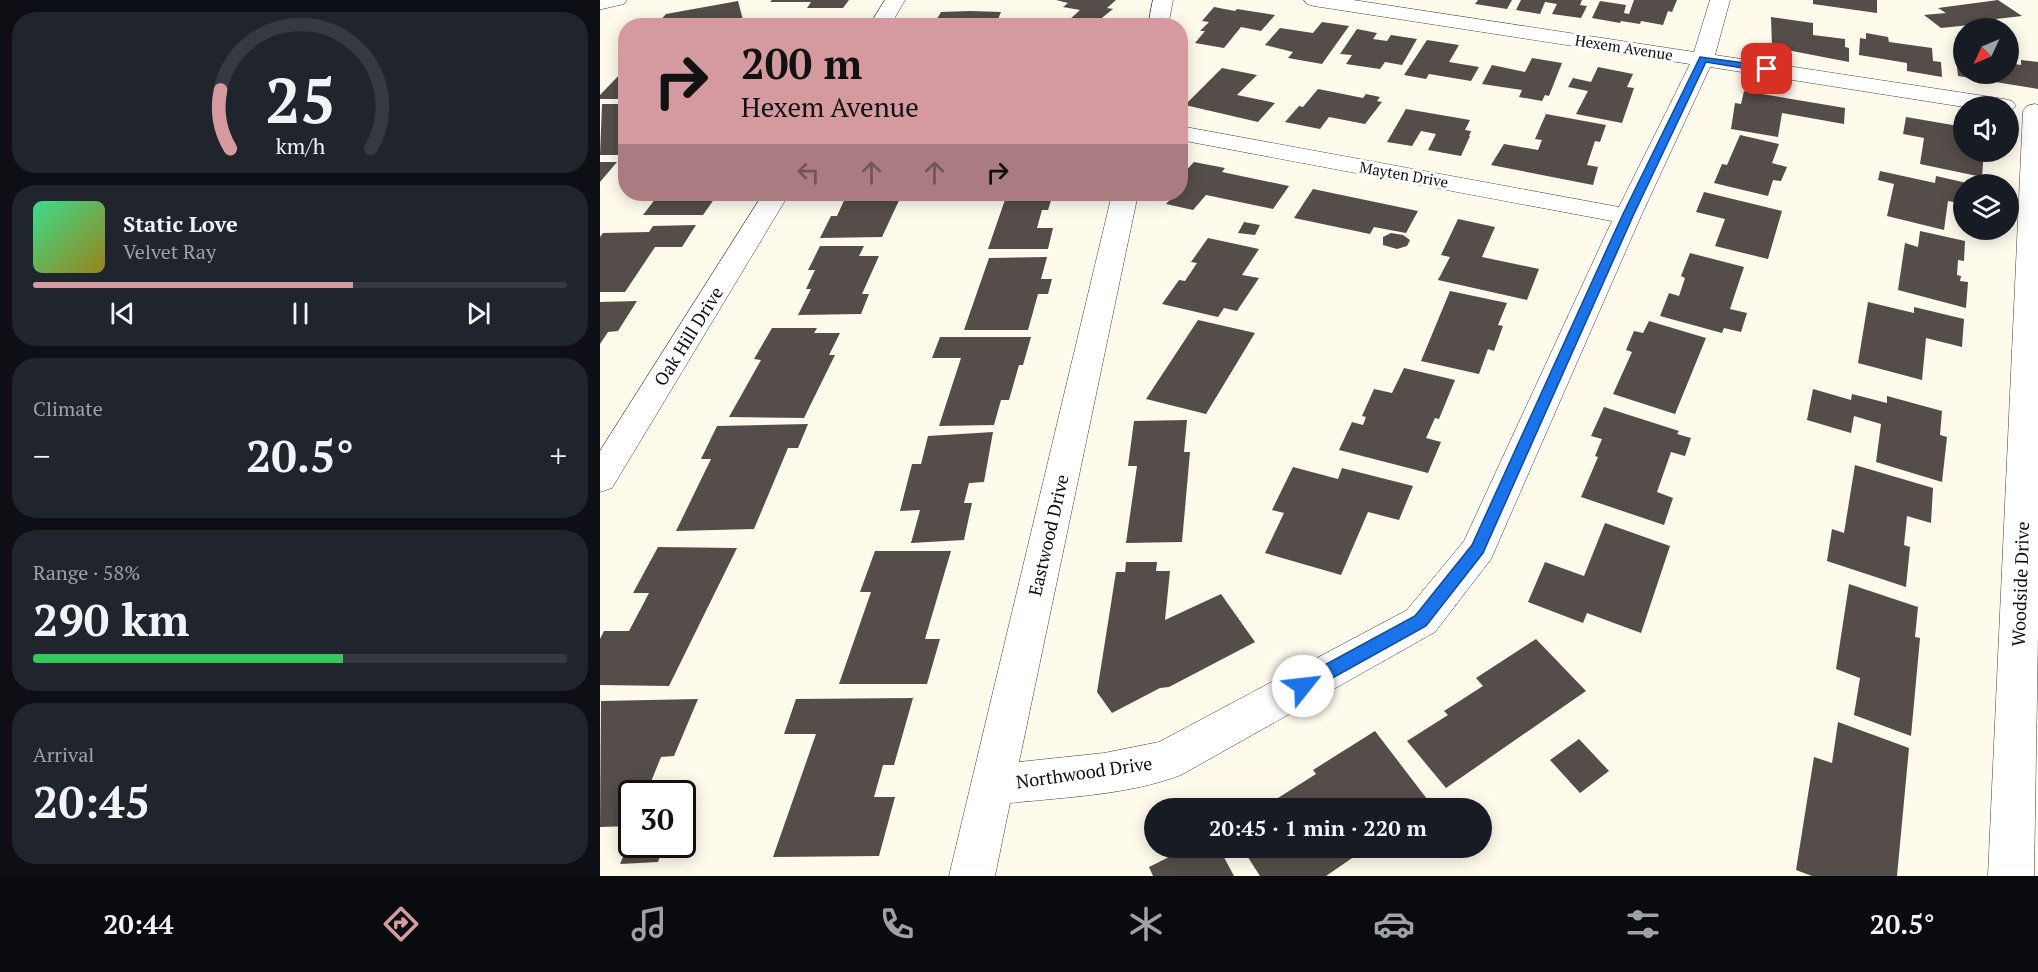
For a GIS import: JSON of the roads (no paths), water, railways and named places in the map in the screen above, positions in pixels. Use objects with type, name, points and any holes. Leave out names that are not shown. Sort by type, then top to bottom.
[{"type":"street","points":[[884,18],[895,0]]},
{"type":"street","points":[[1160,18],[1163,0]]},
{"type":"street","name":"Hexem Avenue","points":[[1314,0],[2021,109]]},
{"type":"street","name":"Northwood Drive","points":[[991,784],[1104,773],[1166,761],[1420,621],[1478,549],[1628,216],[1703,59],[1720,0]]},
{"type":"street","name":"Woodside Drive","points":[[2011,876],[2021,109]]},
{"type":"street","name":"Mayten Drive","points":[[1188,134],[1628,216]]},
{"type":"street","name":"Oak Hill Drive","points":[[600,479],[772,201]]},
{"type":"street","name":"Eastwood Drive","points":[[972,876],[1123,201]]}]
